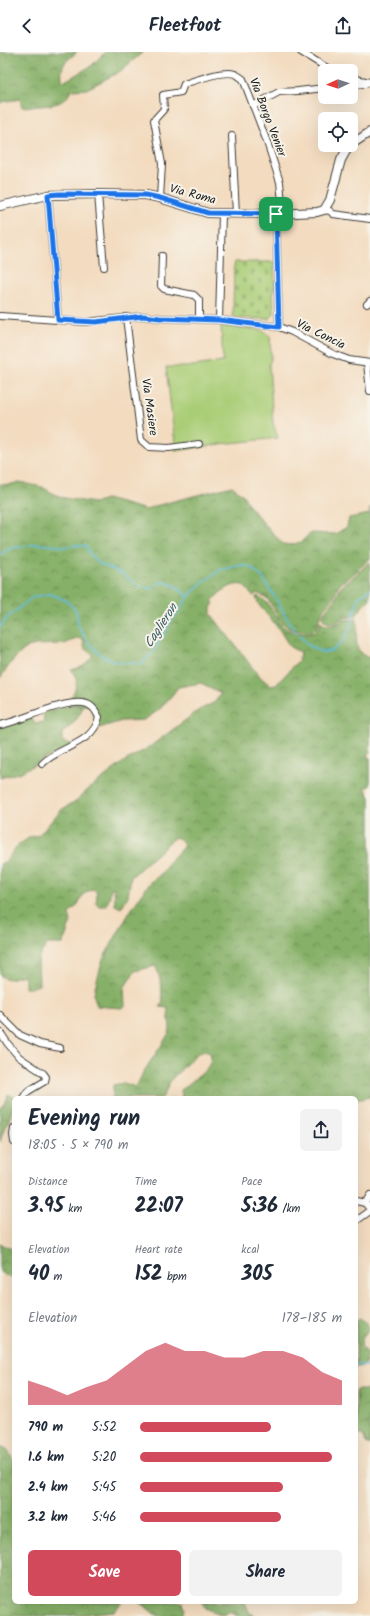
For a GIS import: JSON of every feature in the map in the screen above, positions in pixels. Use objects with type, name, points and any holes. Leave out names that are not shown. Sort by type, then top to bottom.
[{"type":"main road","points":[[324,210],[330,200],[341,160],[346,151],[355,142],[370,132]]},
{"type":"main road","name":"Via Roma","points":[[0,206],[48,195],[98,194],[146,195],[208,213],[222,214],[279,214],[317,212],[324,210]]},
{"type":"street","points":[[301,52],[321,64]]},
{"type":"street","name":"Via Borgo Venier","points":[[160,198],[162,164],[154,120],[164,109],[163,95],[181,92],[184,84],[202,77],[232,73],[237,74],[243,79],[267,142],[280,182],[279,327]]},
{"type":"street","points":[[358,80],[369,82]]},
{"type":"street","points":[[358,84],[369,82]]},
{"type":"street","points":[[253,106],[278,92],[318,89]]},
{"type":"street","points":[[232,136],[236,214]]},
{"type":"street","points":[[98,194],[104,267]]},
{"type":"street","points":[[48,195],[58,320]]},
{"type":"street","points":[[324,210],[330,211],[333,214],[370,219]]},
{"type":"street","points":[[219,320],[222,214]]},
{"type":"street","points":[[162,256],[161,286],[164,289],[194,295],[200,300],[199,319]]},
{"type":"street","name":"Via Concia","points":[[0,316],[96,322],[143,316],[219,320],[279,327],[292,332],[333,354],[366,363]]},
{"type":"street","name":"Via Masiere","points":[[126,317],[141,440],[149,447],[169,448],[199,444]]},
{"type":"street","points":[[366,363],[370,391]]},
{"type":"street","points":[[0,725],[22,719],[62,704],[80,702],[91,706],[99,717],[97,724],[90,735],[46,759],[42,764]]},
{"type":"street","points":[[0,1015],[20,1035],[40,1044],[60,1048]]},
{"type":"street","points":[[0,1032],[18,1057],[43,1073],[46,1077],[45,1081],[27,1092],[24,1096]]},
{"type":"street","points":[[365,1203],[370,1196]]},
{"type":"street","points":[[358,1201],[365,1203],[370,1210],[358,1219]]},
{"type":"green space","points":[[0,52],[77,52],[63,66],[62,80],[65,81],[91,66],[105,52],[143,52],[119,72],[87,89],[71,90],[68,96],[57,103],[44,106],[22,107],[20,99],[1,102],[0,104]]},
{"type":"green space","points":[[235,262],[274,262],[274,314],[269,319],[235,318],[233,316]]},
{"type":"green space","points":[[221,326],[261,330],[270,336],[271,359],[269,364],[273,423],[278,438],[221,444],[176,451],[166,367],[186,367],[223,362]]},
{"type":"green space","points":[[19,482],[42,487],[59,497],[94,503],[106,499],[147,510],[151,507],[232,486],[243,495],[250,507],[283,544],[290,545],[301,542],[311,533],[335,534],[347,527],[349,518],[369,514],[370,508],[370,559],[339,585],[333,599],[323,609],[316,628],[311,632],[288,628],[280,620],[267,598],[257,593],[253,596],[244,586],[240,585],[231,586],[217,595],[212,602],[214,603],[211,608],[211,614],[259,676],[271,686],[276,685],[299,660],[300,652],[290,647],[279,629],[259,605],[256,598],[257,596],[270,606],[281,624],[287,630],[308,634],[316,630],[320,622],[329,626],[345,620],[357,619],[358,648],[364,656],[370,658],[370,751],[367,756],[370,758],[370,786],[365,788],[370,797],[370,1097],[358,1100],[358,1096],[182,1096],[181,1090],[201,1074],[209,1064],[211,1059],[210,1053],[206,1051],[198,1053],[191,1059],[171,1080],[163,1096],[113,1096],[113,1085],[124,1083],[135,1087],[138,1084],[146,1068],[169,1033],[168,1008],[160,1007],[163,1003],[162,994],[157,969],[155,966],[135,971],[124,988],[125,1006],[122,1008],[97,1006],[94,996],[95,987],[103,959],[131,910],[149,884],[162,873],[170,861],[183,847],[184,843],[175,837],[131,877],[128,896],[121,908],[115,905],[114,888],[111,888],[108,902],[103,906],[96,904],[97,893],[95,889],[84,894],[69,914],[71,921],[63,944],[47,944],[38,958],[39,985],[25,988],[25,976],[7,979],[0,975],[0,864],[6,861],[16,847],[30,837],[39,835],[61,810],[77,800],[91,787],[125,761],[148,748],[199,710],[215,702],[221,693],[201,683],[178,687],[159,710],[144,720],[122,721],[99,728],[93,711],[88,706],[67,704],[76,687],[76,679],[71,670],[84,665],[93,655],[86,649],[84,640],[79,638],[64,644],[36,645],[27,647],[14,659],[0,678],[0,484],[8,485]]},
{"type":"green space","points":[[370,562],[370,600],[364,604],[356,616],[344,618],[334,623],[326,622],[322,617],[325,610],[335,600],[341,587]]},
{"type":"green space","points":[[61,707],[83,707],[79,715],[72,725],[62,733],[62,741],[75,745],[50,756],[21,772],[0,778],[0,727],[10,726],[31,718],[35,723],[40,723],[44,721],[43,713]]},
{"type":"green space","points":[[8,1094],[12,1096],[12,1111],[0,1142],[0,1109]]},
{"type":"green space","points":[[0,1244],[12,1249],[12,1279],[0,1272]]},
{"type":"green space","points":[[360,1318],[368,1325],[369,1329],[362,1338],[361,1347],[367,1352],[366,1362],[364,1365],[359,1367],[358,1367],[358,1319]]},
{"type":"green space","points":[[358,1390],[370,1390],[370,1445],[366,1443],[363,1435],[358,1435]]},
{"type":"green space","points":[[0,1447],[7,1450],[12,1458],[12,1604],[120,1604],[114,1611],[67,1616],[0,1616]]},
{"type":"green space","points":[[142,1604],[183,1604],[184,1609],[182,1616],[157,1616]]},
{"type":"green space","points":[[203,1604],[246,1604],[249,1612],[255,1616],[236,1616],[235,1614],[228,1612],[223,1615],[205,1608]]},
{"type":"waterway","points":[[0,554],[3,554],[7,549],[37,544],[66,547],[76,545],[86,546],[89,553],[98,563],[123,574],[138,586],[152,589],[160,582],[168,583],[178,588],[187,596],[189,596],[200,585],[220,570],[241,565],[251,567],[261,576],[294,630],[308,645],[321,652],[331,651],[343,642],[350,628],[358,598],[370,589]]},
{"type":"waterway","name":"Caglieron","points":[[0,627],[8,617],[33,597],[51,594],[67,601],[76,611],[79,628],[89,643],[101,655],[115,662],[142,664],[147,657],[153,653],[172,620],[189,596]]},
{"type":"waterway","points":[[358,1365],[370,1366]]},
{"type":"route","points":[[48,195],[146,195],[208,213],[276,214],[279,327],[219,320],[143,316],[96,322],[58,320],[48,195]]}]
